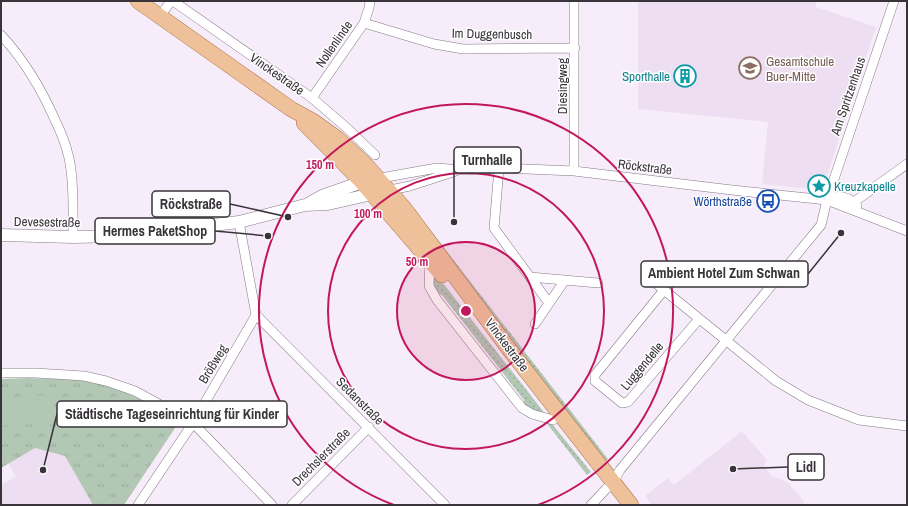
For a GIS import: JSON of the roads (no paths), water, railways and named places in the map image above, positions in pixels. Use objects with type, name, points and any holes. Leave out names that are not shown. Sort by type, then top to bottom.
[{"type":"main road","name":"Vinckestraße","points":[[138,1],[291,109],[313,121],[338,139],[384,184],[404,208],[610,486],[619,505]]},
{"type":"main road","name":"Vinckestraße","points":[[291,109],[362,182],[430,259],[553,420],[610,486],[630,505]]},
{"type":"street","points":[[160,16],[172,1]]},
{"type":"street","name":"Vinckestraße","points":[[172,1],[312,98],[375,155]]},
{"type":"street","name":"Nollenlinde","points":[[312,98],[364,23],[370,1]]},
{"type":"street","name":"Diesingweg","points":[[574,1],[574,172]]},
{"type":"street","name":"Am Spritzenhaus","points":[[827,200],[894,1]]},
{"type":"street","name":"Im Duggenbusch","points":[[364,23],[434,44],[463,49],[575,48]]},
{"type":"street","points":[[1,35],[18,54],[38,84],[61,132],[69,158],[73,199],[73,237]]},
{"type":"street","points":[[852,206],[907,164]]},
{"type":"street","name":"Röckstraße","points":[[372,194],[384,184],[437,168],[461,170],[499,168],[574,172],[827,200],[852,206],[866,215],[907,231]]},
{"type":"street","points":[[499,168],[494,228],[549,303]]},
{"type":"street","name":"Röckstraße","points":[[362,182],[410,186],[461,170]]},
{"type":"street","name":"Devesestraße","points":[[305,206],[322,196],[362,182]]},
{"type":"street","name":"Devesestraße","points":[[1,235],[73,237],[119,236],[238,222],[305,206],[328,204],[372,194]]},
{"type":"street","points":[[591,505],[610,486],[620,470],[821,225],[827,200]]},
{"type":"street","points":[[238,222],[256,315]]},
{"type":"street","points":[[530,277],[598,283]]},
{"type":"street","points":[[648,278],[776,381],[808,400],[859,420],[907,426]]},
{"type":"street","points":[[535,324],[565,280]]},
{"type":"street","name":"Luggendelle","points":[[664,290],[595,375],[595,381],[609,393],[622,403],[628,402],[699,319]]},
{"type":"street","name":"Brößweg","points":[[138,505],[193,423],[256,315]]},
{"type":"street","name":"Sedanstraße","points":[[256,315],[445,505]]},
{"type":"street","points":[[1,373],[36,373],[84,376],[106,381],[135,391],[193,423],[272,505]]},
{"type":"street","name":"Drechslerstraße","points":[[292,505],[369,428]]},
{"type":"place","name":"Gesamtschule Buer-Mitte","points":[[750,68]]},
{"type":"place","name":"Sporthalle","points":[[685,76]]},
{"type":"place","name":"Kreuzkapelle","points":[[819,186]]},
{"type":"place","name":"Wörthstraße","points":[[768,201]]},
{"type":"place","name":"Röckstraße","points":[[288,217]]},
{"type":"place","name":"Turnhalle","points":[[454,222]]},
{"type":"place","name":"Ambient Hotel Zum Schwan","points":[[841,233]]},
{"type":"place","name":"Hermes PaketShop","points":[[268,236]]},
{"type":"place","name":"Lidl","points":[[733,469]]},
{"type":"place","name":"Städtische Tageseinrichtung für Kinder","points":[[43,470]]}]
